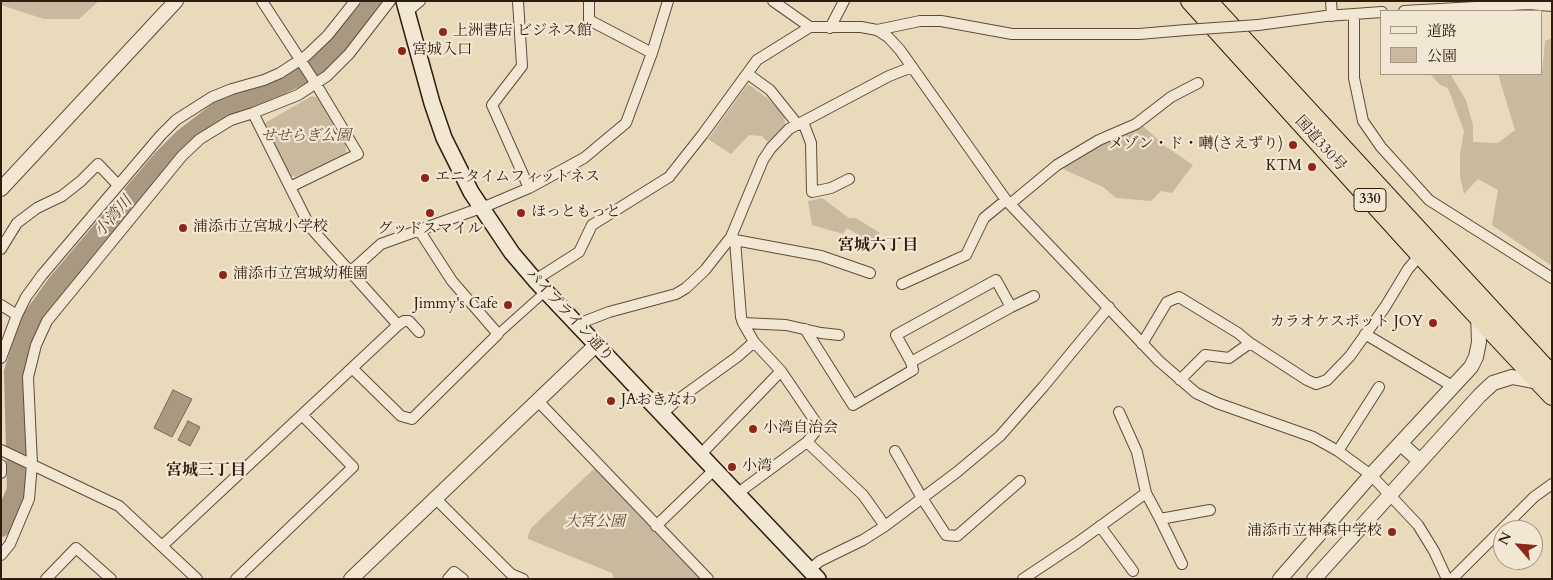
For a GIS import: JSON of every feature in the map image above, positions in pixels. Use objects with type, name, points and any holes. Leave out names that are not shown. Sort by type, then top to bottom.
[{"type":"highway","name":"国道330号","points":[[1190,1],[1420,255],[1478,315],[1545,378]]},
{"type":"highway","name":"国道330号","points":[[1208,1],[1545,378],[1552,396]]},
{"type":"main road","name":"パイプライン通り","points":[[401,5],[444,138],[481,208],[512,253],[540,286],[814,574]]},
{"type":"street","points":[[3,184],[176,1]]},
{"type":"street","points":[[262,1],[316,84],[358,154],[290,187]]},
{"type":"street","points":[[1,358],[26,296],[161,135],[176,120],[212,97],[232,88],[264,80],[280,73],[299,60],[322,41],[355,1]]},
{"type":"street","points":[[1,555],[10,544],[29,499],[32,464],[28,377],[36,345],[47,322],[182,156],[200,139],[231,120],[298,95],[316,84],[332,72],[401,5],[420,1]]},
{"type":"street","points":[[518,1],[522,66],[492,105],[529,188]]},
{"type":"street","points":[[589,1],[589,20],[652,53]]},
{"type":"street","points":[[350,272],[381,244],[481,208],[529,188],[584,158],[626,123],[652,53],[668,1]]},
{"type":"street","points":[[773,1],[810,27],[861,27],[877,30],[888,37],[912,67],[1008,202],[1142,344],[1196,393],[1217,404],[1313,437],[1338,451],[1371,475],[1418,525],[1434,551],[1447,579]]},
{"type":"street","points":[[830,28],[844,1]]},
{"type":"street","points":[[1331,1],[1332,16]]},
{"type":"street","points":[[1412,10],[1455,5],[1530,3],[1552,6]]},
{"type":"street","points":[[877,30],[920,21],[941,21],[1012,34],[1138,34],[1258,25],[1380,12]]},
{"type":"street","points":[[1354,14],[1354,78],[1364,121],[1381,147],[1429,200],[1552,278]]},
{"type":"street","points":[[352,368],[401,416],[412,419],[498,334],[540,286],[579,252],[592,225],[669,177],[704,134],[758,60],[810,27]]},
{"type":"street","points":[[578,324],[609,312],[676,294],[686,288],[733,239],[763,160],[771,148],[789,130],[880,80],[912,67]]},
{"type":"street","points":[[748,74],[770,90],[800,124],[812,143],[812,192],[831,188],[849,179]]},
{"type":"street","points":[[902,284],[966,255],[984,218],[1057,165],[1099,140],[1136,124],[1171,97],[1198,83]]},
{"type":"street","points":[[253,113],[310,228],[398,325]]},
{"type":"street","points":[[1,249],[17,223],[37,208],[62,196],[98,164],[118,185]]},
{"type":"street","points":[[418,230],[452,281],[498,334]]},
{"type":"street","points":[[733,239],[821,256],[870,273]]},
{"type":"street","points":[[733,239],[743,323],[754,342],[781,371],[819,427],[807,442],[738,493]]},
{"type":"street","points":[[1142,344],[1168,302],[1179,297],[1238,332],[1250,343],[1316,384],[1327,380],[1350,356],[1385,307],[1408,269],[1420,255]]},
{"type":"street","points":[[804,329],[853,405],[913,370],[911,362],[896,335],[996,280],[1010,307]]},
{"type":"street","points":[[911,362],[1010,307],[1034,296]]},
{"type":"street","points":[[1,305],[17,315]]},
{"type":"street","points":[[814,574],[820,561],[863,540],[886,526],[957,472],[1000,436],[1109,307]]},
{"type":"street","points":[[1280,579],[1371,475],[1471,367],[1476,357],[1480,335],[1478,315]]},
{"type":"street","points":[[162,546],[398,325],[404,321],[409,321],[420,332]]},
{"type":"street","points":[[743,323],[786,325],[839,335]]},
{"type":"street","points":[[1366,334],[1454,387]]},
{"type":"street","points":[[662,414],[676,400],[737,358],[754,342]]},
{"type":"street","points":[[1180,380],[1205,355],[1229,358],[1250,343]]},
{"type":"street","points":[[351,579],[596,345]]},
{"type":"street","points":[[700,454],[781,371]]},
{"type":"street","points":[[1314,579],[1480,395],[1493,383],[1512,377],[1545,378]]},
{"type":"street","points":[[1338,451],[1379,387]]},
{"type":"street","points":[[537,400],[708,579]]},
{"type":"street","points":[[1119,412],[1137,452],[1146,493],[1182,564]]},
{"type":"street","points":[[236,579],[353,468],[303,416]]},
{"type":"street","points":[[807,442],[863,495],[886,526]]},
{"type":"street","points":[[1400,444],[1420,461]]},
{"type":"street","points":[[1,450],[119,506],[197,579]]},
{"type":"street","points":[[895,451],[946,535],[957,536],[1020,481]]},
{"type":"street","points":[[1,465],[1,473]]},
{"type":"street","points":[[656,526],[715,469]]},
{"type":"street","points":[[1452,579],[1534,497],[1552,484]]},
{"type":"street","points":[[1024,579],[1146,493]]},
{"type":"street","points":[[435,498],[509,576],[522,579]]},
{"type":"street","points":[[1160,520],[1210,510]]},
{"type":"street","points":[[1100,526],[1133,571]]},
{"type":"street","points":[[46,579],[76,548],[111,579]]},
{"type":"street","points":[[448,579],[454,572],[463,579]]},
{"type":"green space","points":[[1,1],[99,1],[79,19],[44,19],[1,5]]},
{"type":"green space","points":[[1552,38],[1552,266],[1492,225],[1498,190],[1478,179],[1464,194],[1460,177],[1460,154],[1464,131],[1448,88],[1440,85],[1431,75],[1452,75],[1466,100],[1473,125],[1473,142],[1498,143],[1515,130],[1498,75],[1543,75],[1545,41]]},
{"type":"green space","points":[[748,84],[767,98],[784,115],[785,125],[768,142],[762,136],[749,135],[731,154],[708,139]]},
{"type":"green space","name":"せせらぎ公園","points":[[312,96],[320,98],[346,145],[346,153],[296,177],[289,175],[265,123]]},
{"type":"green space","points":[[1143,126],[1165,146],[1193,165],[1172,193],[1161,191],[1151,201],[1116,198],[1103,187],[1065,170],[1063,167],[1101,142]]},
{"type":"green space","points":[[822,198],[849,218],[856,218],[880,233],[873,244],[847,228],[843,234],[812,225],[808,201]]},
{"type":"green space","name":"大宮公園","points":[[597,466],[703,579],[614,579],[612,573],[528,539],[531,528]]},
{"type":"shaded area","points":[[173,390],[192,399],[172,437],[154,428]]},
{"type":"shaded area","points":[[188,421],[200,427],[190,446],[178,440]]},
{"type":"waterway","name":"小湾川","points":[[1,527],[17,490],[14,372],[29,323],[57,284],[163,159],[183,139],[222,109],[278,86],[315,68],[347,36],[376,1]]},
{"type":"place","name":"上洲書店 ビジネス館","points":[[443,32]]},
{"type":"place","name":"宮城入口","points":[[402,51]]},
{"type":"place","name":"メゾン・ド・囀(さえずり)","points":[[1293,145]]},
{"type":"place","name":"KTM","points":[[1312,167]]},
{"type":"place","name":"エニタイムフィットネス","points":[[425,178]]},
{"type":"place","name":"グッドスマイル","points":[[430,213]]},
{"type":"place","name":"ほっともっと","points":[[521,213]]},
{"type":"place","name":"浦添市立宮城小学校","points":[[183,228]]},
{"type":"place","name":"浦添市立宮城幼稚園","points":[[223,275]]},
{"type":"place","name":"Jimmy's Cafe","points":[[508,305]]},
{"type":"place","name":"カラオケスポット JOY","points":[[1433,323]]},
{"type":"place","name":"JAおきなわ","points":[[611,401]]},
{"type":"place","name":"小湾自治会","points":[[753,429]]},
{"type":"place","name":"小湾","points":[[732,467]]},
{"type":"place","name":"浦添市立神森中学校","points":[[1392,532]]},
{"type":"district","name":"宮城六丁目","points":[[878,246]]},
{"type":"district","name":"宮城三丁目","points":[[206,471]]}]
